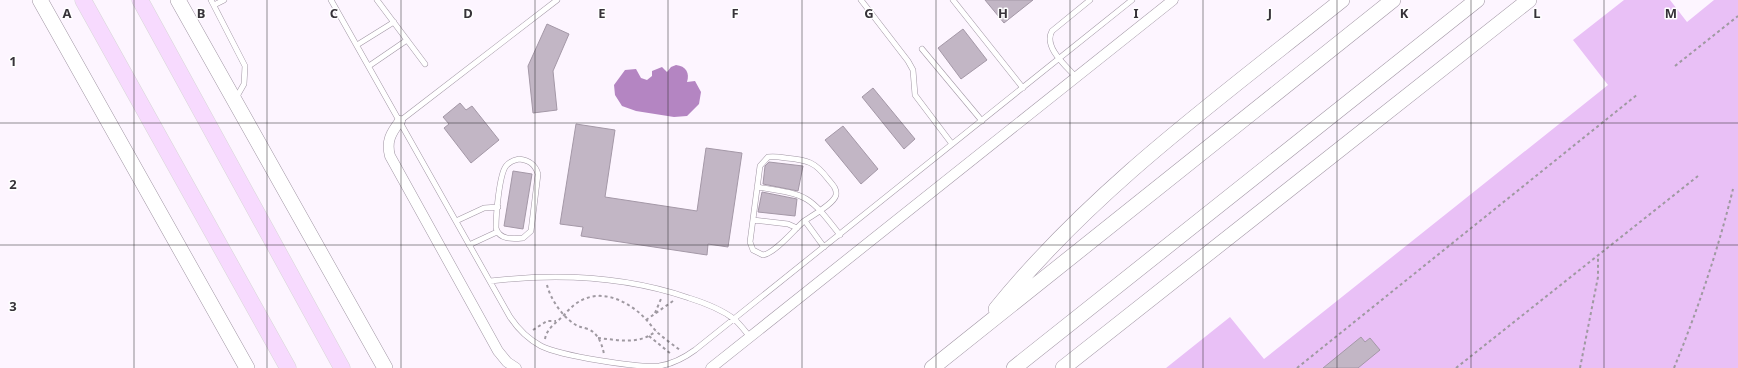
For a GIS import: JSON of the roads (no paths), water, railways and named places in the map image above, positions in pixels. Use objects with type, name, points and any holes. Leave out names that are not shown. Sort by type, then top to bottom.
[{"type":"main road","points":[[83,0],[288,368]]},
{"type":"main road","points":[[140,0],[342,368]]},
{"type":"street","points":[[40,0],[247,368]]},
{"type":"street","points":[[178,0],[385,368]]},
{"type":"street","points":[[711,368],[1172,0]]},
{"type":"street","points":[[977,332],[1037,261],[1103,195],[1138,164],[1342,0]]},
{"type":"street","points":[[932,368],[1393,0]]},
{"type":"street","points":[[1014,368],[1477,0]]},
{"type":"street","points":[[1063,368],[1529,0]]},
{"type":"street","points":[[400,121],[390,133],[388,140],[390,156],[498,351],[507,362],[516,368]]},
{"type":"lane","points":[[211,0],[245,66],[244,84],[234,101]]},
{"type":"lane","points":[[214,5],[224,0]]},
{"type":"lane","points":[[331,0],[510,317],[526,335],[543,347],[607,362],[650,367],[679,361],[688,356],[1132,0]]},
{"type":"lane","points":[[377,0],[425,64]]},
{"type":"lane","points":[[400,121],[557,0]]},
{"type":"lane","points":[[953,0],[1023,88]]},
{"type":"lane","points":[[1076,77],[1050,46],[1050,34],[1090,0]]},
{"type":"lane","points":[[863,1],[908,61],[913,70],[915,95],[952,144]]},
{"type":"lane","points":[[357,46],[394,22]]},
{"type":"lane","points":[[369,66],[407,40]]},
{"type":"lane","points":[[922,49],[982,121]]},
{"type":"lane","points":[[768,157],[800,159],[811,162],[820,169],[833,185],[836,192],[834,200],[820,210],[805,221],[771,252],[759,254],[753,250],[750,242],[760,166],[768,157]]},
{"type":"lane","points":[[519,159],[529,162],[536,169],[538,179],[531,231],[525,238],[520,239],[502,237],[497,232],[496,225],[502,176],[506,166],[509,163],[519,159]]},
{"type":"lane","points":[[757,187],[797,193],[808,198],[820,210],[840,235]]},
{"type":"lane","points":[[456,221],[484,208],[498,206]]},
{"type":"lane","points":[[753,220],[788,224],[797,228]]},
{"type":"lane","points":[[805,221],[824,247]]},
{"type":"lane","points":[[469,245],[497,232]]},
{"type":"lane","points":[[490,281],[545,276],[606,279],[666,291],[715,308],[734,319],[750,337]]}]
